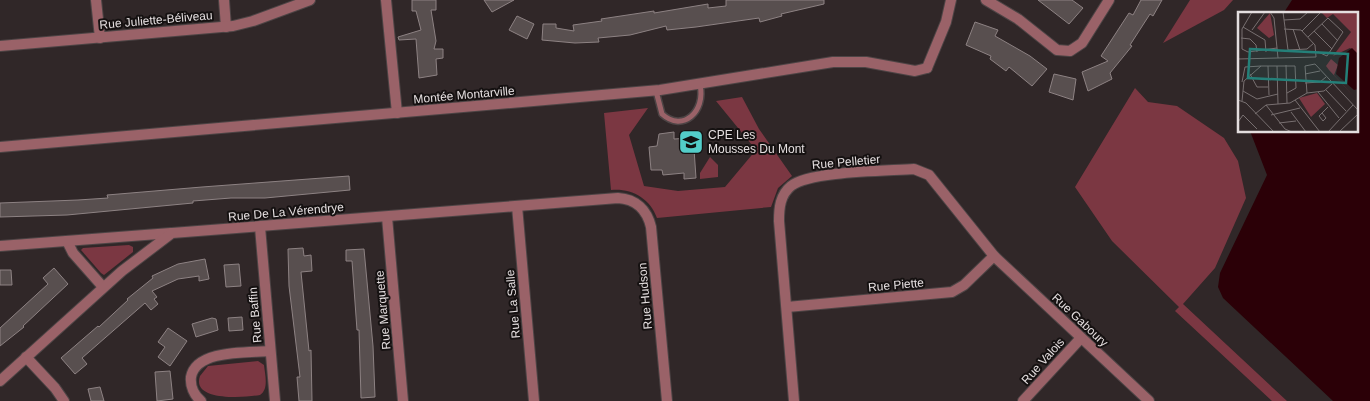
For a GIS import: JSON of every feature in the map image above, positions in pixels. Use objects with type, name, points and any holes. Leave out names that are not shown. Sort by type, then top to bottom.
[{"type":"street","points":[[96,0],[100,38]]},
{"type":"street","points":[[224,0],[226,26]]},
{"type":"street","name":"Rue Juliette-Béliveau","points":[[0,46],[226,26],[249,22],[310,0]]},
{"type":"street","points":[[386,0],[397,113]]},
{"type":"street","name":"Montée Montarville","points":[[0,147],[656,91],[833,62],[866,62],[915,71],[927,68],[946,22],[951,0]]},
{"type":"street","points":[[986,0],[1018,19],[1057,50],[1067,52],[1080,46],[1110,0]]},
{"type":"street","name":"Rue Pelletier","points":[[794,401],[779,221],[780,206],[789,187],[810,178],[914,169],[929,175],[994,256]]},
{"type":"street","name":"Rue De La Vérendrye","points":[[0,246],[260,228],[606,198],[628,199]]},
{"type":"street","name":"Rue Hudson","points":[[628,199],[644,210],[652,230],[667,401]]},
{"type":"street","name":"Rue La Salle","points":[[517,206],[534,401]]},
{"type":"street","name":"Rue Marquette","points":[[387,217],[403,401]]},
{"type":"street","name":"Rue Baffin","points":[[260,228],[275,401]]},
{"type":"street","points":[[0,381],[103,287],[143,253],[172,233]]},
{"type":"street","points":[[67,241],[72,253],[103,287]]},
{"type":"street","name":"Rue Piette","points":[[787,307],[952,292],[964,285],[994,256]]},
{"type":"street","name":"Rue Gaboury","points":[[994,256],[1149,401]]},
{"type":"street","name":"Rue Valois","points":[[1023,401],[1081,338]]},
{"type":"street","points":[[201,401],[193,391],[191,380],[194,369],[202,360],[210,357],[270,352]]},
{"type":"street","points":[[26,357],[55,388],[64,401]]},
{"type":"lane","points":[[656,91],[662,114],[671,119],[683,120],[692,116],[702,103],[700,84]]},
{"type":"shaded area","points":[[1190,0],[1233,0],[1224,10],[1163,43]]},
{"type":"shaded area","points":[[1292,0],[1370,0],[1370,401],[1333,401],[1223,298],[1218,287],[1220,273],[1267,175],[1250,132],[1358,132],[1358,12],[1284,12]]},
{"type":"shaded area","points":[[1135,88],[1148,102],[1177,106],[1224,138],[1238,161],[1246,198],[1215,268],[1183,304],[1287,401],[1272,401],[1175,311],[1179,307],[1112,241],[1075,187]]},
{"type":"shaded area","points":[[742,97],[759,129],[792,176],[778,188],[771,207],[657,218],[650,205],[639,196],[626,191],[611,190],[604,113],[648,108],[629,135],[644,186],[678,191],[725,187],[756,150],[716,101]]},
{"type":"shaded area","points":[[710,157],[718,165],[718,177],[700,179],[700,173]]},
{"type":"shaded area","points":[[129,245],[133,247],[133,252],[104,275],[81,250],[83,248]]},
{"type":"shaded area","points":[[258,361],[264,365],[266,377],[265,389],[260,395],[242,397],[220,396],[203,390],[199,384],[200,376],[208,366]]},
{"type":"building","points":[[412,0],[436,0],[436,10],[431,10],[436,41],[434,49],[443,49],[443,58],[436,59],[437,75],[419,78],[416,39],[399,40],[398,37],[421,30],[416,11],[412,11]]},
{"type":"building","points":[[484,0],[514,0],[492,12]]},
{"type":"building","points":[[726,0],[824,0],[824,4],[781,14],[782,16],[760,22],[759,18],[667,30],[666,26],[630,35],[598,38],[599,42],[575,43],[542,40],[543,24],[556,24],[556,28],[574,31],[573,25],[602,21],[601,19],[708,4],[708,8],[726,6]]},
{"type":"building","points":[[1038,0],[1072,0],[1083,8],[1069,24]]},
{"type":"building","points":[[1141,0],[1162,0],[1153,16],[1150,14],[1130,45],[1132,46],[1110,73],[1112,79],[1088,91],[1082,72],[1108,61],[1101,56],[1129,13],[1133,15]]},
{"type":"building","points":[[517,16],[534,24],[527,39],[509,30]]},
{"type":"building","points":[[975,22],[998,30],[995,36],[1030,56],[1047,69],[1032,86],[1009,67],[1006,71],[990,59],[991,56],[966,45]]},
{"type":"building","points":[[1054,74],[1076,79],[1073,100],[1049,92]]},
{"type":"building","points":[[674,132],[674,139],[690,138],[691,149],[694,149],[696,178],[684,179],[684,173],[663,175],[662,170],[651,170],[649,147],[657,146],[659,134]]},
{"type":"building","points":[[349,176],[350,190],[265,198],[193,201],[193,203],[67,215],[0,217],[0,203],[108,198],[107,195]]},
{"type":"building","points":[[303,248],[304,256],[311,255],[312,271],[301,272],[309,351],[311,350],[312,401],[299,401],[297,377],[300,377],[289,286],[288,249]]},
{"type":"building","points":[[364,249],[373,346],[375,397],[361,398],[359,330],[357,330],[352,261],[346,261],[346,250]]},
{"type":"building","points":[[205,259],[209,279],[199,281],[199,276],[178,279],[152,291],[157,297],[154,299],[158,304],[151,310],[145,303],[82,358],[87,364],[75,374],[61,358],[99,327],[127,299],[153,278],[152,276],[178,264]]},
{"type":"building","points":[[239,264],[241,286],[226,287],[224,265]]},
{"type":"building","points":[[54,268],[68,284],[24,327],[0,346],[0,328],[48,284],[43,278]]},
{"type":"building","points":[[0,270],[11,270],[12,285],[0,285]]},
{"type":"building","points":[[242,317],[243,330],[229,331],[228,318]]},
{"type":"building","points":[[212,318],[216,319],[218,330],[196,337],[192,324]]},
{"type":"building","points":[[168,328],[187,341],[170,366],[158,357],[165,347],[158,342]]},
{"type":"building","points":[[170,371],[173,399],[157,401],[155,372]]},
{"type":"building","points":[[100,387],[104,401],[91,401],[88,389]]},
{"type":"place","name":"CPE Les Mousses Du Mont","points":[[691,142]]}]
